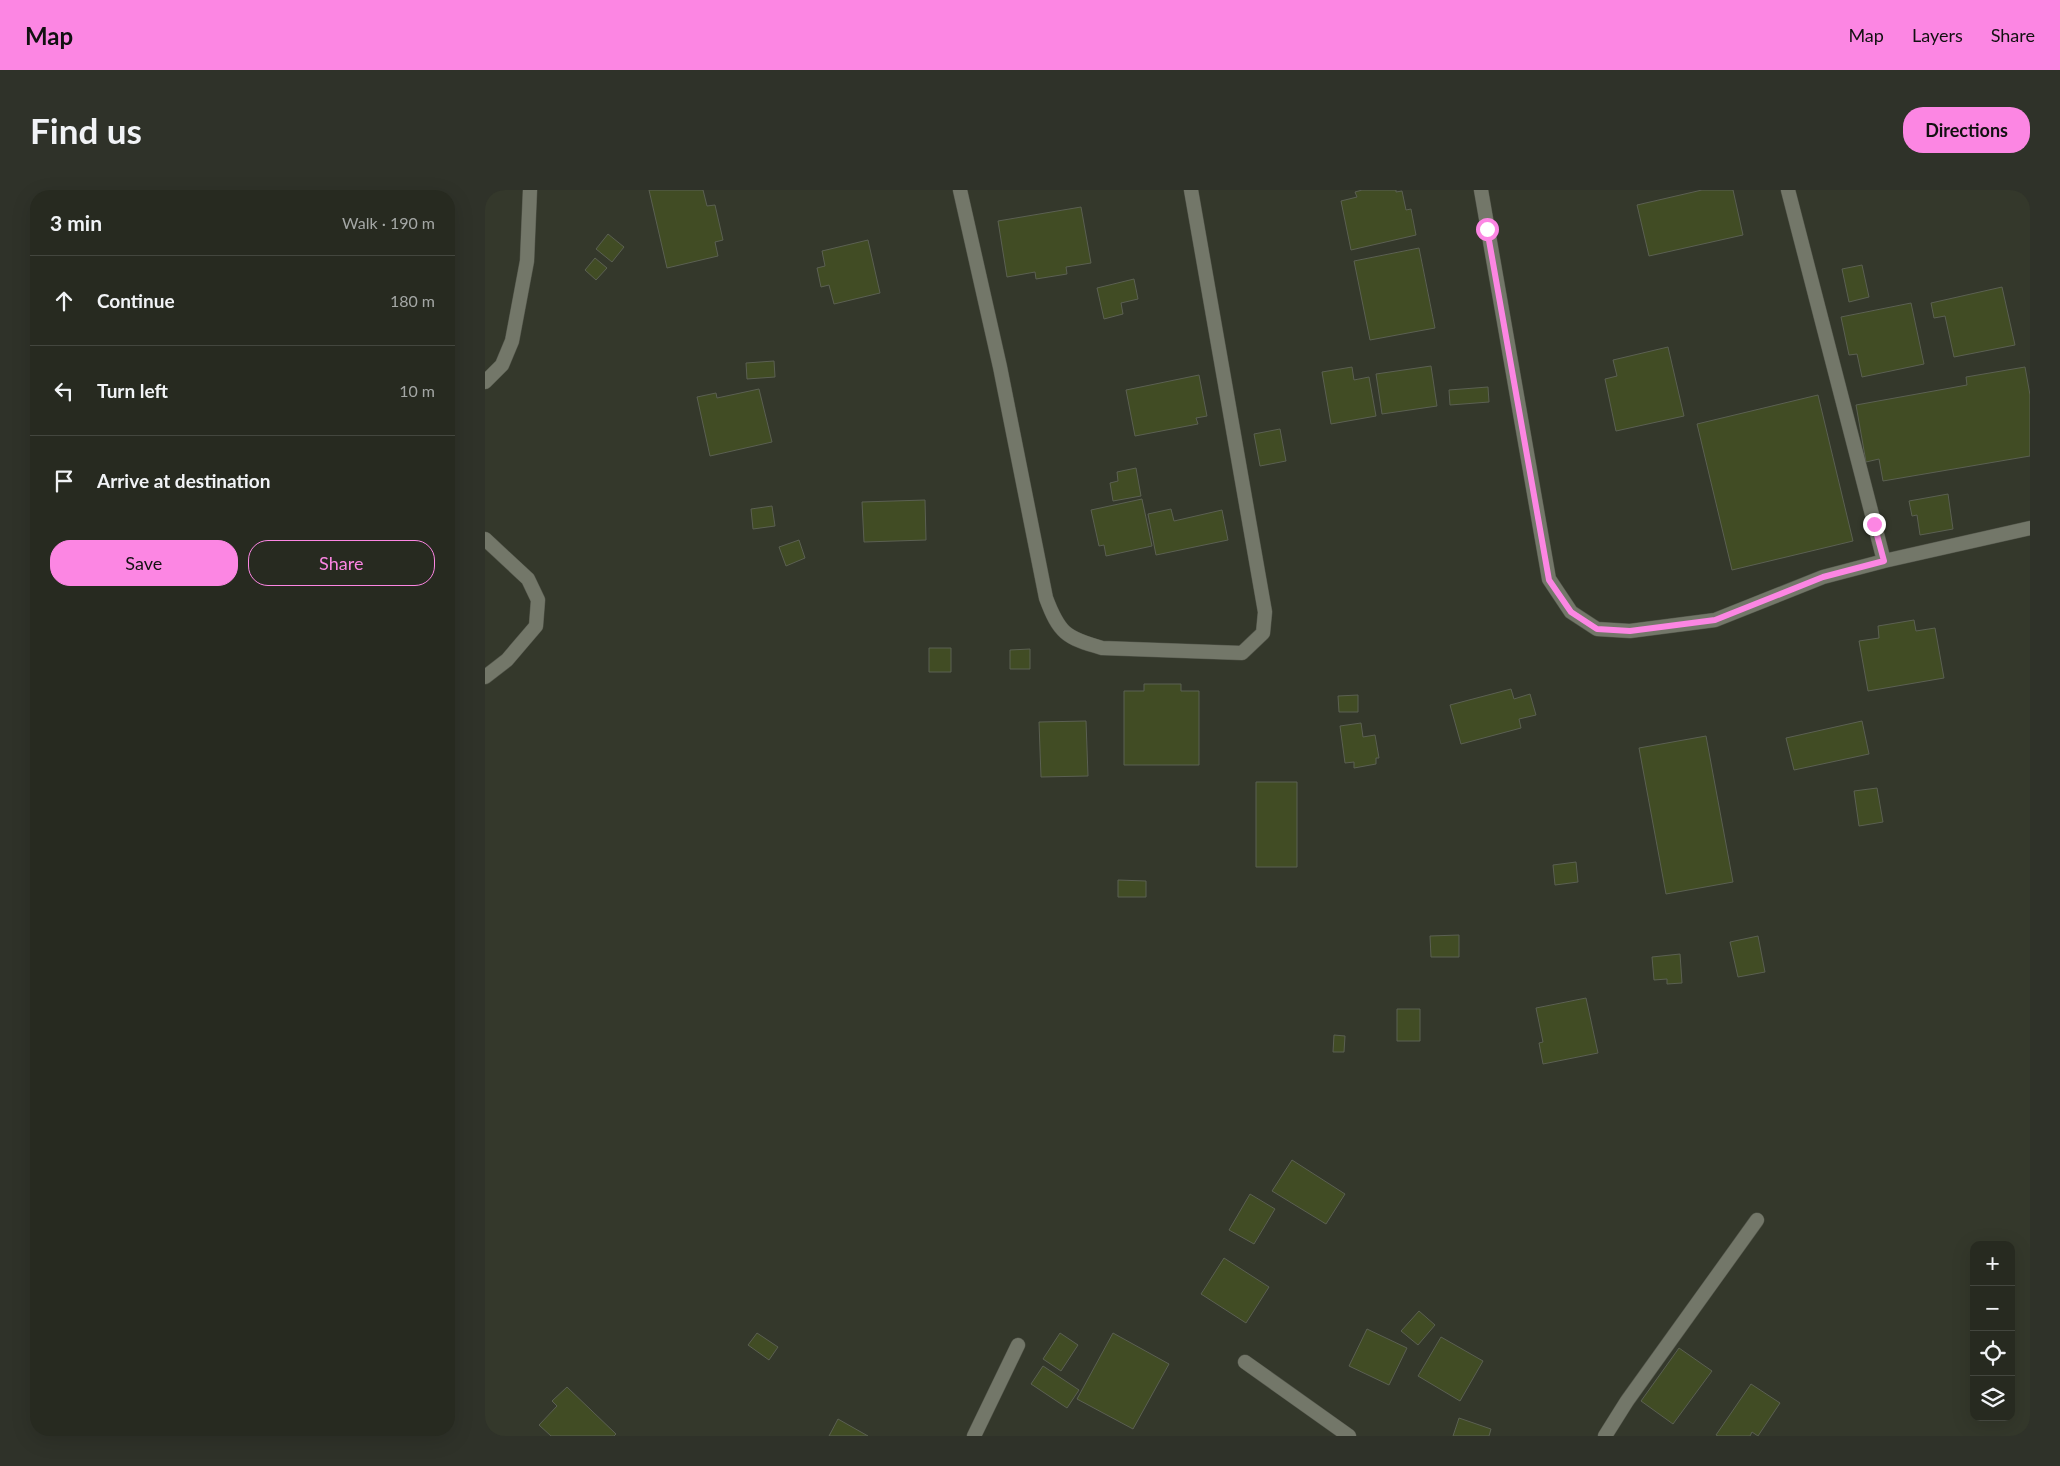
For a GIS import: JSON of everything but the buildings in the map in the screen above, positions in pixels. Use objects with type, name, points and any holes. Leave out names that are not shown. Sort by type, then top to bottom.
[{"type":"street","points":[[485,382],[502,365],[512,341],[527,261],[530,190]]},
{"type":"street","points":[[960,190],[1000,367],[1046,598],[1053,618],[1066,635],[1102,648],[1242,653],[1263,633],[1265,612],[1191,190]]},
{"type":"street","points":[[1481,190],[1549,580],[1571,612],[1597,629],[1630,631],[1715,620],[1823,577],[1884,561],[2030,528]]},
{"type":"street","points":[[1788,190],[1884,561]]},
{"type":"street","points":[[485,539],[527,579],[538,600],[536,626],[507,660],[485,677]]},
{"type":"street","points":[[1605,1436],[1627,1401],[1757,1220]]},
{"type":"street","points":[[974,1436],[1018,1344]]},
{"type":"street","points":[[1245,1362],[1349,1436]]},
{"type":"route","points":[[1487,229],[1549,580],[1571,612],[1597,629],[1630,631],[1715,620],[1823,577],[1884,561],[1874,524]]}]
